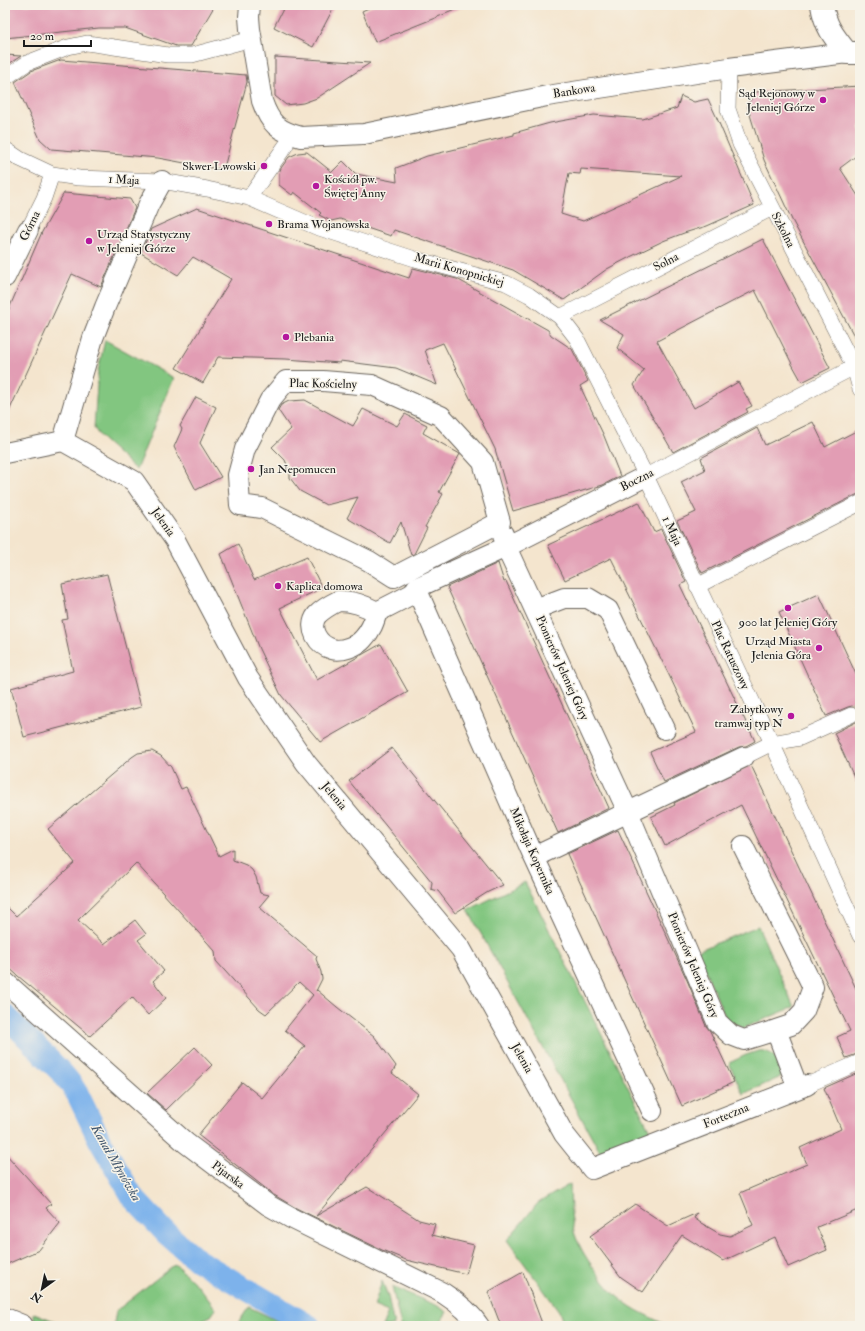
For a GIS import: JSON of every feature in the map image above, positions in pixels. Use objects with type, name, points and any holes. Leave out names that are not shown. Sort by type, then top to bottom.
[{"type":"street","points":[[249,198],[288,139],[271,121],[262,102],[248,17],[250,5]]},
{"type":"street","points":[[822,5],[824,17],[830,30],[853,53]]},
{"type":"street","points":[[5,78],[27,63],[68,47],[87,43],[168,55],[192,55],[252,39]]},
{"type":"street","name":"Bankowa","points":[[288,139],[364,134],[548,96],[729,68],[853,53]]},
{"type":"street","name":"Szkolna","points":[[729,68],[728,109],[740,144],[854,367],[860,387]]},
{"type":"street","name":"1 Maja","points":[[5,149],[20,160],[52,174],[79,178],[162,182],[207,189],[249,198]]},
{"type":"street","name":"Górna","points":[[5,277],[44,198],[52,174]]},
{"type":"street","points":[[5,453],[63,440],[97,326],[149,204],[162,182]]},
{"type":"street","name":"Marii Konopnickiej","points":[[249,198],[316,227],[415,259],[506,283],[529,295],[560,317],[577,339],[646,476]]},
{"type":"street","name":"Solna","points":[[560,317],[772,208]]},
{"type":"street","name":"Boczna","points":[[377,612],[417,590],[646,476],[854,367]]},
{"type":"street","name":"Plac Kościelny","points":[[500,522],[394,577],[369,561],[262,508],[240,505],[238,475],[246,449],[270,400],[286,380],[372,385],[441,416],[483,462],[500,522],[506,547]]},
{"type":"street","name":"Jelenia","points":[[63,440],[134,480],[175,540],[248,678],[306,763],[461,949],[564,1134],[592,1169]]},
{"type":"street","name":"1 Maja","points":[[646,476],[697,586]]},
{"type":"street","points":[[697,586],[860,503]]},
{"type":"street","name":"Pionierów Jeleniej Góry","points":[[506,547],[628,812],[717,1022],[731,1035],[744,1040],[790,1025],[804,1011],[813,987],[743,846]]},
{"type":"street","name":"Plac Ratuszowy","points":[[697,586],[772,743],[855,910],[860,936]]},
{"type":"street","name":"Mikołaja Kopernika","points":[[417,590],[534,857],[652,1111]]},
{"type":"street","points":[[535,609],[564,598],[588,598],[608,610],[665,729]]},
{"type":"street","points":[[534,857],[772,743],[800,738],[851,715]]},
{"type":"street","name":"Pijarska","points":[[5,982],[186,1143],[268,1205],[456,1301],[466,1310],[479,1326]]},
{"type":"street","points":[[776,1030],[803,1086]]},
{"type":"street","name":"Forteczna","points":[[592,1169],[860,1062]]},
{"type":"green space","points":[[105,340],[174,378],[136,470],[101,438],[94,428],[98,371]]},
{"type":"green space","points":[[525,882],[651,1133],[600,1152],[468,910]]},
{"type":"green space","points":[[758,926],[794,1007],[743,1028],[726,1019],[697,951]]},
{"type":"green space","points":[[758,1051],[768,1052],[776,1058],[781,1067],[781,1077],[743,1094],[729,1063]]},
{"type":"green space","points":[[570,1184],[571,1211],[575,1235],[591,1265],[605,1284],[624,1302],[643,1314],[669,1326],[564,1326],[559,1311],[507,1240],[538,1203]]},
{"type":"green space","points":[[175,1264],[198,1286],[216,1309],[211,1316],[189,1326],[117,1326],[114,1323],[116,1311]]},
{"type":"green space","points":[[382,1281],[388,1296],[394,1326],[382,1326],[388,1312],[374,1306]]},
{"type":"green space","points":[[392,1287],[436,1305],[447,1312],[438,1326],[401,1326]]},
{"type":"green space","points":[[249,1307],[288,1326],[236,1326]]},
{"type":"green space","points":[[34,1313],[67,1326],[39,1326],[34,1319]]},
{"type":"building","points":[[5,5],[215,5],[191,46],[176,46],[125,28],[99,28],[5,38]]},
{"type":"building","points":[[285,5],[335,5],[313,47],[274,27]]},
{"type":"building","points":[[375,5],[465,6],[375,42],[362,11]]},
{"type":"building","points":[[5,55],[21,56],[7,65]]},
{"type":"building","points":[[275,57],[370,63],[317,98],[303,103],[286,105],[275,96]]},
{"type":"building","points":[[61,60],[246,75],[247,82],[225,164],[217,169],[158,158],[51,149],[40,139],[15,82],[31,71]]},
{"type":"building","points":[[860,86],[860,153],[840,168],[860,199],[860,347],[792,220],[764,160],[747,105],[756,92]]},
{"type":"building","points":[[681,96],[694,102],[708,99],[754,205],[707,226],[663,241],[630,257],[607,269],[564,300],[513,270],[394,230],[391,236],[340,219],[331,221],[319,215],[321,213],[294,192],[292,195],[279,185],[279,173],[281,168],[289,157],[298,153],[307,152],[332,172],[343,161],[356,174],[397,182],[396,168],[427,156],[514,135],[514,133],[550,123],[594,115],[643,119],[677,108]],"holes":[[[581,169],[681,176],[583,221],[561,214],[569,173],[580,174]]]},
{"type":"building","points":[[64,193],[130,199],[135,208],[101,287],[72,274],[5,420],[5,318],[42,232]]},
{"type":"building","points":[[197,208],[409,278],[413,268],[457,279],[548,330],[551,335],[572,349],[588,381],[580,386],[604,436],[620,476],[603,485],[513,511],[495,449],[443,343],[425,350],[437,385],[396,368],[340,361],[340,363],[286,359],[218,357],[203,383],[176,368],[231,279],[193,257],[178,275],[141,253],[151,229]]},
{"type":"building","points":[[763,239],[830,368],[802,382],[755,290],[657,341],[694,408],[738,382],[752,406],[746,409],[748,412],[673,452],[634,385],[644,370],[617,348],[624,334],[600,320]]},
{"type":"building","points":[[196,397],[216,407],[200,443],[221,477],[196,490],[174,447],[182,429],[180,426]]},
{"type":"building","points":[[305,400],[353,426],[363,409],[397,426],[405,414],[427,425],[423,433],[460,454],[439,492],[443,494],[425,527],[427,528],[414,554],[411,555],[401,522],[390,543],[347,518],[358,497],[326,505],[300,491],[290,478],[290,472],[285,460],[272,447],[291,429],[278,410],[281,405],[289,401]]},
{"type":"building","points":[[813,422],[825,447],[860,429],[860,494],[702,573],[677,521],[696,512],[681,482],[705,470],[701,458],[757,428],[765,445]]},
{"type":"building","points":[[639,502],[654,532],[661,529],[686,582],[680,585],[755,741],[664,782],[650,752],[696,732],[669,675],[611,558],[565,580],[548,545]]},
{"type":"building","points":[[238,544],[254,580],[307,557],[322,588],[280,608],[317,680],[381,644],[408,692],[320,742],[281,695],[259,649],[221,554]]},
{"type":"building","points":[[498,563],[504,582],[506,581],[609,808],[558,833],[447,587]]},
{"type":"building","points":[[107,574],[141,707],[24,737],[11,688],[73,671],[62,620],[68,619],[62,584]]},
{"type":"building","name":"Urząd Miasta Jelenia Góra","points":[[819,594],[860,683],[860,716],[857,708],[852,706],[826,716],[779,612]]},
{"type":"building","points":[[860,716],[860,790],[834,733],[858,721]]},
{"type":"building","points":[[392,748],[503,885],[488,892],[455,913],[438,891],[431,889],[432,882],[349,781]]},
{"type":"building","points":[[152,751],[161,756],[171,767],[181,789],[186,787],[219,856],[233,849],[233,860],[246,865],[252,870],[256,877],[260,893],[269,895],[259,907],[317,956],[316,959],[322,979],[316,991],[317,990],[374,1036],[396,1066],[392,1073],[418,1094],[316,1216],[367,1187],[419,1220],[435,1224],[432,1235],[474,1245],[466,1274],[406,1260],[382,1250],[296,1208],[274,1195],[198,1135],[242,1082],[262,1098],[305,1046],[285,1030],[313,995],[299,982],[266,1014],[259,1009],[216,961],[215,951],[136,863],[78,920],[104,944],[135,920],[146,934],[138,940],[164,971],[153,981],[166,998],[148,1015],[132,997],[90,1036],[5,964],[5,905],[16,916],[75,863],[48,829],[132,757],[138,753]]},
{"type":"building","points":[[751,765],[860,997],[860,1053],[846,1058],[837,1037],[850,1031],[741,805],[665,846],[651,817],[675,805],[674,803]]},
{"type":"building","points":[[618,830],[687,980],[706,1026],[710,1031],[734,1082],[682,1106],[567,854]]},
{"type":"building","points":[[195,1047],[212,1065],[166,1110],[147,1093]]},
{"type":"building","points":[[860,1072],[860,1209],[817,1227],[827,1250],[788,1267],[775,1237],[723,1261],[682,1235],[643,1292],[621,1277],[590,1236],[635,1204],[668,1226],[697,1213],[694,1218],[720,1234],[730,1236],[753,1225],[740,1193],[807,1164],[800,1148],[841,1129],[824,1088]]},
{"type":"building","points":[[5,1153],[51,1204],[46,1208],[60,1223],[39,1250],[5,1265]]},
{"type":"building","points":[[523,1272],[543,1326],[501,1326],[488,1292]]},
{"type":"waterway","name":"Kanał Młynówka","points":[[5,1015],[71,1084],[78,1095],[100,1141],[134,1199],[167,1234],[197,1260],[309,1326]]},
{"type":"tunnel","points":[[851,715],[860,711]]},
{"type":"place","name":"Sąd Rejonowy w Jeleniej Górze","points":[[823,100]]},
{"type":"place","name":"Skwer Lwowski","points":[[264,166]]},
{"type":"place","name":"Kościół pw. Świętej Anny","points":[[316,186]]},
{"type":"place","name":"Brama Wojanowska","points":[[269,224]]},
{"type":"place","name":"Urząd Statystyczny w Jeleniej Górze","points":[[89,241]]},
{"type":"place","name":"Plebania","points":[[286,337]]},
{"type":"place","name":"Jan Nepomucen","points":[[251,469]]},
{"type":"place","name":"Kaplica domowa","points":[[278,586]]},
{"type":"place","name":"900 lat Jeleniej Góry","points":[[788,608]]},
{"type":"place","name":"Urząd Miasta Jelenia Góra","points":[[819,648]]},
{"type":"place","name":"Zabytkowy tramwaj typ N","points":[[791,716]]}]
